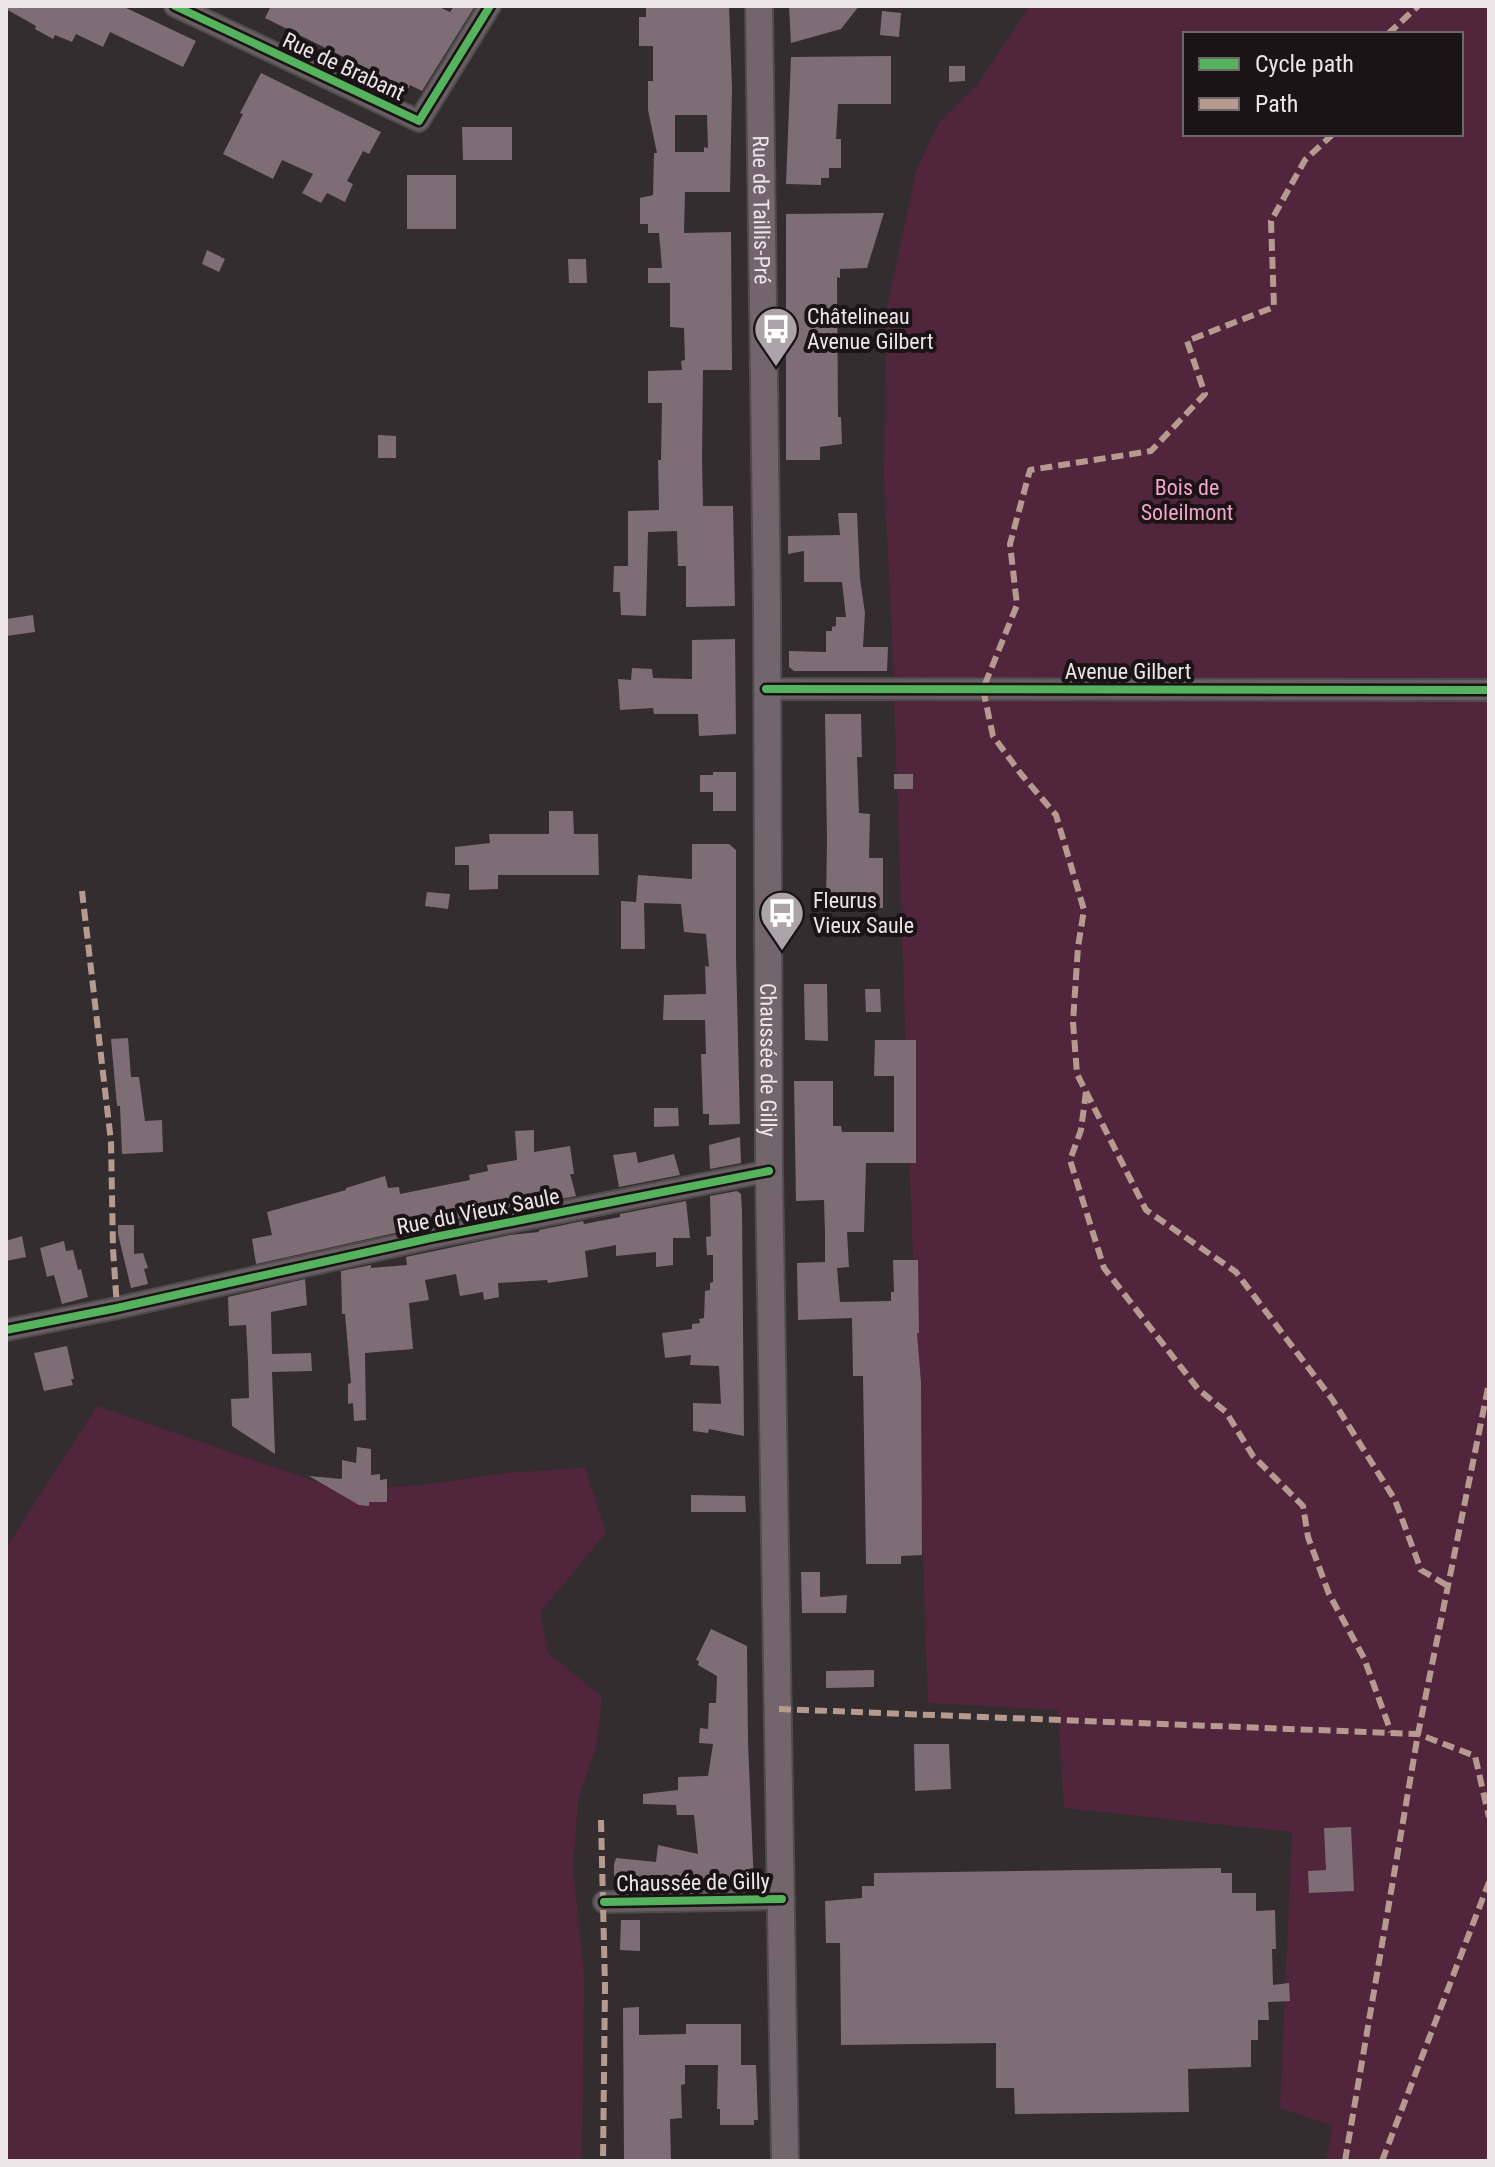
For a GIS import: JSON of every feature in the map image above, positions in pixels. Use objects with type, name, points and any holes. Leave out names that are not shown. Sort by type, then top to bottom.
[{"type":"main road","name":"Rue de Taillis-Pré","points":[[759,6],[767,604]]},
{"type":"main road","name":"Chaussée de Gilly","points":[[767,604],[769,1171],[785,2161]]},
{"type":"street","name":"Rue de Brabant","points":[[175,6],[419,121],[490,6]]},
{"type":"street","name":"Avenue Gilbert","points":[[766,689],[1489,690]]},
{"type":"street","name":"Rue du Vieux Saule","points":[[6,1330],[435,1237],[769,1171]]},
{"type":"street","name":"Chaussée de Gilly","points":[[604,1902],[782,1899]]},
{"type":"green space","name":"Bois de Soleilmont","points":[[1030,6],[1489,6],[1489,2161],[1326,2161],[1333,2126],[1280,2108],[1292,1832],[1064,1808],[1058,1710],[928,1703],[884,476],[887,308],[916,171],[938,124],[978,84]]},
{"type":"green space","points":[[97,1406],[317,1482],[360,1489],[585,1468],[606,1533],[540,1612],[548,1653],[602,1697],[596,1747],[578,1800],[573,1867],[584,1975],[582,2161],[6,2161],[6,1548]]},
{"type":"building","points":[[6,6],[122,6],[196,41],[183,67],[110,32],[103,47],[76,34],[72,42],[55,35],[53,39],[6,9]]},
{"type":"building","points":[[271,6],[437,6],[450,12],[454,6],[475,6],[422,91],[410,85],[403,99],[368,83],[374,72],[265,18]]},
{"type":"building","points":[[646,6],[729,6],[732,88],[730,192],[685,192],[684,233],[731,232],[732,370],[703,370],[702,459],[703,506],[733,506],[735,606],[686,607],[686,566],[678,566],[677,531],[648,532],[646,616],[621,615],[620,592],[613,592],[614,566],[628,566],[628,511],[659,510],[658,460],[661,460],[662,403],[648,403],[648,371],[682,370],[681,361],[685,360],[684,328],[670,327],[670,283],[648,283],[648,268],[662,268],[659,233],[648,233],[648,224],[640,224],[640,198],[653,195],[654,153],[657,153],[648,110],[648,81],[653,81],[653,46],[639,46],[639,17],[646,17]],"holes":[[[675,115],[707,115],[708,148],[704,147],[704,152],[675,152]]]},
{"type":"building","points":[[789,6],[859,6],[841,29],[791,43]]},
{"type":"building","points":[[882,11],[901,13],[899,37],[880,35]]},
{"type":"building","points":[[891,56],[891,104],[838,104],[836,139],[841,139],[841,168],[829,168],[829,178],[821,178],[821,185],[786,184],[791,57]]},
{"type":"building","points":[[949,66],[965,66],[965,81],[949,82]]},
{"type":"building","points":[[261,73],[381,132],[369,154],[363,151],[347,181],[353,184],[345,202],[327,193],[321,203],[302,193],[313,174],[282,160],[273,179],[223,154]]},
{"type":"building","points":[[462,127],[512,127],[512,160],[463,160]]},
{"type":"building","points":[[407,175],[456,175],[456,229],[407,229]]},
{"type":"building","points":[[884,213],[867,268],[840,269],[840,278],[837,277],[838,417],[841,417],[842,444],[820,447],[820,460],[786,460],[786,214]]},
{"type":"building","points":[[207,250],[225,259],[219,272],[202,264]]},
{"type":"building","points":[[568,259],[586,259],[587,283],[569,283]]},
{"type":"building","points":[[378,435],[396,436],[396,458],[378,458]]},
{"type":"building","points":[[838,513],[857,513],[865,613],[863,647],[888,647],[887,671],[794,671],[789,667],[789,651],[826,652],[826,631],[832,631],[832,627],[836,626],[836,617],[846,617],[842,582],[804,582],[804,551],[788,554],[788,536],[840,535]]},
{"type":"building","points":[[33,615],[35,632],[6,636],[6,619]]},
{"type":"building","points":[[735,639],[736,734],[699,736],[698,714],[654,714],[653,708],[620,710],[618,679],[631,680],[632,668],[652,669],[653,678],[692,679],[692,640]]},
{"type":"building","points":[[825,714],[861,714],[862,757],[857,757],[859,813],[870,814],[869,858],[883,858],[883,908],[826,905]]},
{"type":"building","points":[[713,772],[736,772],[736,811],[713,811],[713,792],[700,792],[700,775],[713,775]]},
{"type":"building","points":[[894,774],[913,774],[913,789],[894,789]]},
{"type":"building","points":[[549,811],[573,811],[574,834],[598,834],[599,875],[498,875],[498,889],[469,890],[469,865],[455,865],[455,847],[490,843],[489,834],[549,834]]},
{"type":"building","points":[[692,844],[729,844],[736,850],[740,1124],[709,1125],[709,1114],[703,1114],[701,1054],[706,1054],[705,1020],[663,1020],[664,995],[706,994],[705,966],[709,967],[706,934],[684,932],[681,904],[644,903],[645,949],[621,949],[621,901],[636,902],[638,875],[692,879]]},
{"type":"building","points":[[427,892],[450,894],[448,909],[425,906]]},
{"type":"building","points":[[804,984],[827,984],[828,1041],[805,1040]]},
{"type":"building","points":[[865,989],[880,989],[881,1012],[866,1012]]},
{"type":"building","points":[[128,1038],[131,1077],[139,1077],[145,1121],[162,1120],[163,1152],[122,1154],[120,1106],[117,1106],[111,1039]]},
{"type":"building","points":[[875,1040],[916,1040],[916,1163],[866,1163],[864,1232],[847,1232],[849,1267],[837,1268],[840,1302],[891,1301],[891,1292],[894,1292],[893,1260],[918,1260],[922,1555],[901,1556],[901,1564],[866,1564],[863,1376],[853,1376],[852,1318],[798,1320],[797,1263],[825,1262],[825,1233],[824,1200],[796,1201],[794,1081],[833,1081],[833,1126],[841,1126],[842,1132],[894,1132],[894,1076],[874,1076]]},
{"type":"building","points":[[654,1108],[678,1108],[679,1126],[654,1127]]},
{"type":"building","points":[[534,1130],[534,1152],[570,1146],[574,1174],[570,1174],[576,1196],[534,1202],[256,1264],[252,1239],[272,1235],[267,1212],[385,1176],[388,1188],[399,1187],[400,1194],[470,1180],[469,1175],[488,1171],[487,1165],[517,1160],[515,1131]]},
{"type":"building","points":[[740,1137],[741,1163],[710,1169],[709,1145]]},
{"type":"building","points":[[636,1152],[638,1163],[674,1154],[680,1175],[619,1187],[613,1155]]},
{"type":"building","points":[[737,1191],[741,1194],[742,1211],[744,1436],[709,1429],[708,1433],[693,1431],[693,1403],[721,1404],[719,1366],[690,1365],[691,1355],[665,1358],[662,1333],[692,1329],[692,1324],[700,1323],[699,1319],[704,1318],[705,1291],[710,1290],[710,1283],[713,1282],[713,1255],[707,1255],[706,1237],[711,1236],[710,1196]]},
{"type":"building","points":[[686,1201],[690,1238],[673,1238],[673,1265],[656,1267],[656,1252],[616,1256],[616,1245],[585,1251],[588,1277],[548,1283],[547,1280],[498,1283],[499,1297],[484,1300],[483,1292],[460,1296],[456,1274],[425,1280],[429,1300],[409,1303],[413,1349],[365,1353],[366,1420],[354,1421],[353,1403],[348,1404],[348,1384],[351,1383],[345,1314],[342,1314],[341,1271],[371,1265],[371,1268],[407,1265],[406,1257],[583,1221],[584,1224],[620,1217],[620,1214]]},
{"type":"building","points":[[118,1225],[134,1225],[134,1254],[143,1253],[148,1268],[144,1269],[148,1284],[131,1288]]},
{"type":"building","points":[[22,1236],[26,1257],[6,1261],[6,1241]]},
{"type":"building","points":[[64,1241],[66,1251],[73,1250],[88,1297],[62,1304],[54,1275],[47,1277],[40,1248]]},
{"type":"building","points":[[305,1279],[307,1305],[271,1312],[272,1354],[311,1353],[312,1371],[272,1372],[275,1454],[232,1426],[231,1399],[249,1398],[248,1361],[246,1325],[229,1326],[228,1297]]},
{"type":"building","points":[[67,1346],[73,1385],[44,1391],[34,1353]]},
{"type":"building","points":[[357,1447],[371,1449],[371,1475],[380,1474],[380,1480],[387,1479],[387,1502],[359,1505],[309,1476],[342,1479],[342,1460],[356,1463]]},
{"type":"building","points":[[691,1495],[745,1496],[746,1512],[691,1512]]},
{"type":"building","points":[[801,1572],[820,1572],[820,1597],[847,1595],[846,1613],[802,1613]]},
{"type":"building","points":[[711,1629],[747,1646],[754,1886],[671,1888],[630,1884],[630,1889],[614,1889],[616,1858],[656,1862],[658,1845],[698,1854],[694,1815],[677,1815],[676,1805],[643,1804],[643,1794],[678,1790],[678,1777],[708,1776],[713,1744],[699,1743],[700,1728],[708,1729],[709,1703],[716,1703],[717,1676],[698,1665],[699,1661],[696,1660]]},
{"type":"building","points":[[874,1670],[874,1687],[826,1688],[826,1671]]},
{"type":"building","points":[[914,1744],[949,1744],[951,1789],[915,1791]]},
{"type":"building","points":[[1351,1827],[1354,1891],[1309,1893],[1308,1871],[1326,1870],[1324,1828]]},
{"type":"building","points":[[1221,1868],[1221,1873],[1232,1873],[1232,1893],[1256,1893],[1256,1911],[1275,1910],[1273,1985],[1289,1983],[1290,2001],[1268,2002],[1269,2020],[1258,2020],[1258,2040],[1251,2040],[1251,2067],[1188,2069],[1189,2112],[1015,2114],[1014,2088],[996,2088],[996,2043],[841,2045],[840,1943],[826,1943],[825,1901],[862,1898],[862,1886],[874,1886],[874,1873]]},
{"type":"building","points":[[621,1920],[640,1920],[640,1951],[620,1950]]},
{"type":"building","points":[[639,2007],[639,2035],[686,2034],[686,2024],[741,2024],[741,2065],[756,2065],[758,2120],[754,2120],[754,2125],[720,2125],[720,2109],[717,2109],[718,2065],[685,2065],[685,2084],[681,2085],[682,2118],[670,2119],[671,2161],[624,2161],[623,2008]]},
{"type":"marked path","points":[[1390,32],[1418,6]]},
{"type":"marked path","points":[[1331,136],[1305,160],[1271,221],[1274,307],[1187,341],[1205,394],[1151,451],[1030,470],[1010,544],[1017,605],[983,689],[993,736],[1056,815],[1084,910],[1073,1022],[1077,1074],[1146,1210],[1236,1272],[1332,1399],[1395,1500],[1421,1570],[1448,1586]]},
{"type":"marked path","points":[[82,891],[111,1142],[117,1308]]},
{"type":"marked path","points":[[1086,1092],[1081,1130],[1070,1160],[1104,1268],[1198,1389],[1226,1412],[1253,1456],[1303,1506],[1308,1537],[1329,1594],[1364,1658],[1391,1732]]},
{"type":"marked path","points":[[1345,2161],[1418,1734],[1489,1383]]},
{"type":"marked path","points":[[779,1709],[1418,1734],[1475,1756],[1489,1817]]},
{"type":"marked path","points":[[601,1820],[605,1986],[603,2161]]},
{"type":"marked path","points":[[1382,2161],[1489,1882]]},
{"type":"cycle path","points":[[175,6],[419,121],[490,6]]},
{"type":"cycle path","points":[[766,689],[1489,690]]},
{"type":"cycle path","points":[[6,1330],[435,1237],[769,1171]]},
{"type":"cycle path","points":[[604,1902],[782,1899]]},
{"type":"place","name":"Châtelineau Avenue Gilbert","points":[[776,368]]},
{"type":"place","name":"Fleurus Vieux Saule","points":[[782,952]]}]
